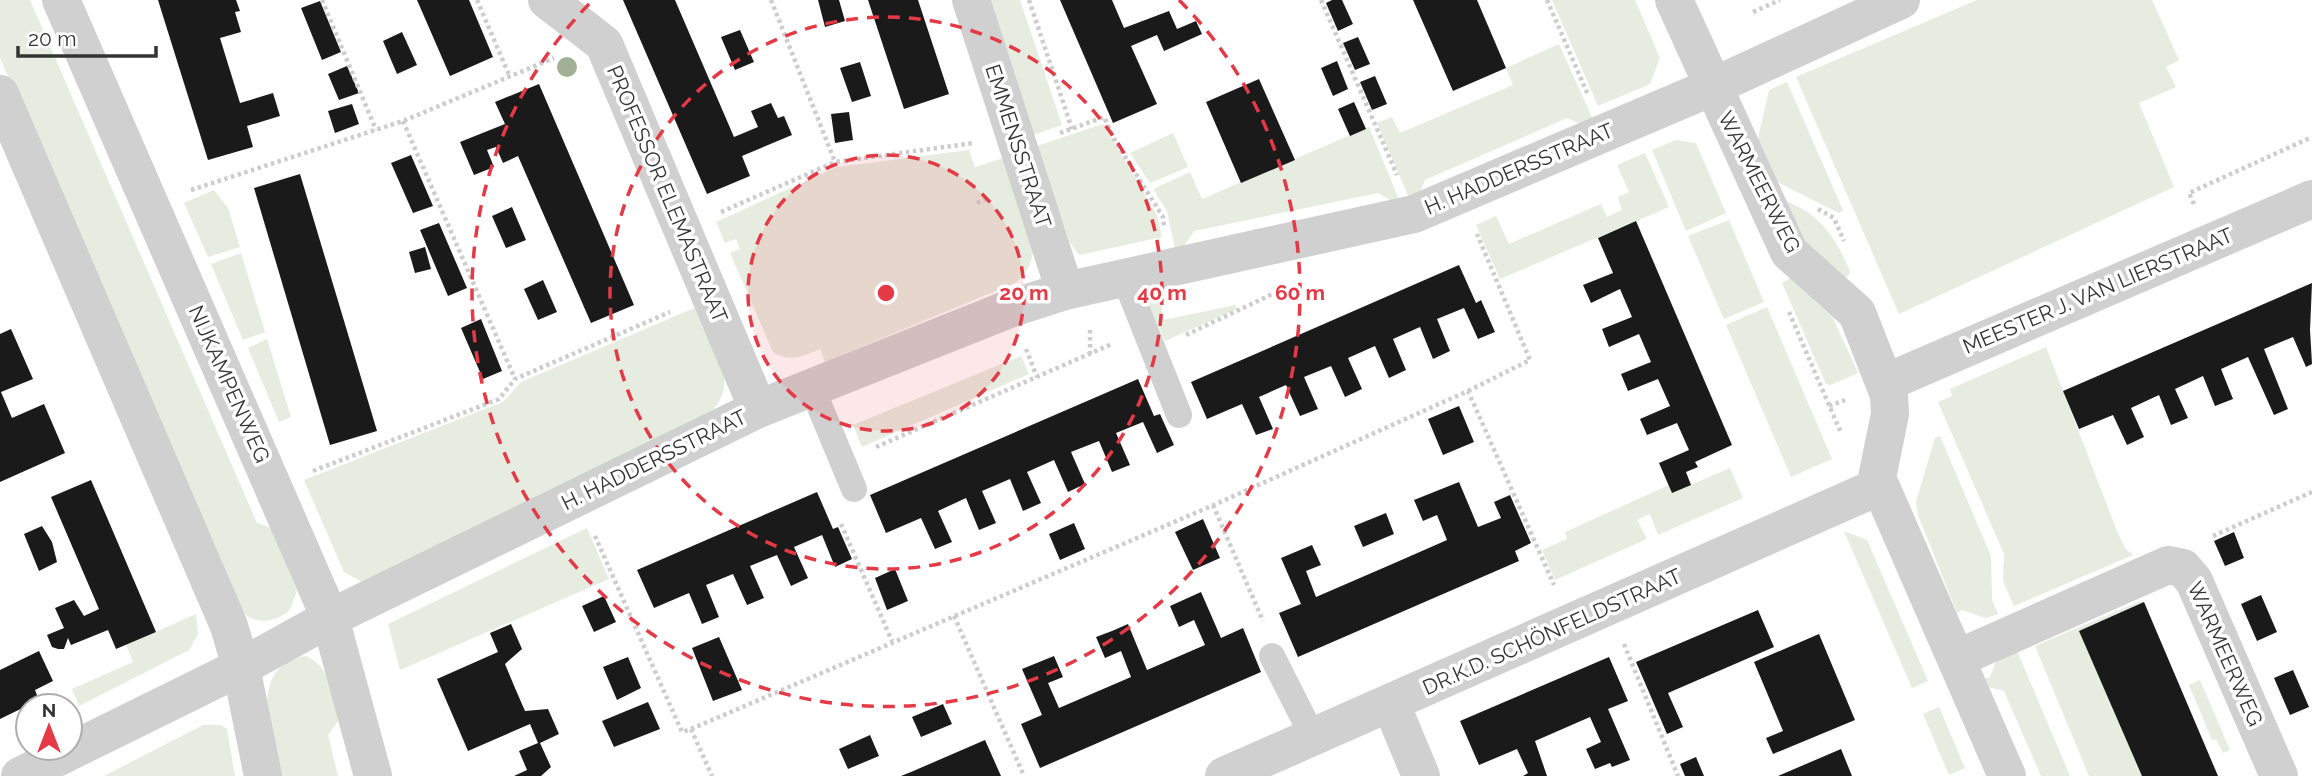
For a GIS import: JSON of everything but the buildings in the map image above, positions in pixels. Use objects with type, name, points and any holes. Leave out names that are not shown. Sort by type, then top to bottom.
[{"type":"street","name":"NIJKAMPENWEG","points":[[61,0],[330,618],[373,776]]},
{"type":"street","name":"PROFESSOR ELEMASTRAAT","points":[[547,0],[604,44],[758,409]]},
{"type":"street","name":"EMMENSSTRAAT","points":[[971,0],[1065,291]]},
{"type":"street","name":"WARMEERWEG","points":[[1674,0],[1789,252],[1857,313],[1885,383],[1890,414],[1878,482]]},
{"type":"street","name":"H. HADDERSSTRAAT","points":[[20,776],[64,766],[330,618],[758,409],[1009,309],[1065,291],[1414,214],[1712,87],[1901,0]]},
{"type":"street","points":[[0,94],[229,626],[241,667],[262,776]]},
{"type":"street","name":"MEESTER J. VAN LIERSTRAAT","points":[[1885,383],[2312,200]]},
{"type":"street","points":[[1878,482],[2007,776]]},
{"type":"street","name":"DR.K.D. SCHÖNFELDSTRAAT","points":[[1224,776],[1609,608],[1878,482]]},
{"type":"street","name":"WARMEERWEG","points":[[1956,659],[2168,565],[2183,568],[2194,581],[2279,776]]},
{"type":"street","points":[[1391,704],[1421,776]]},
{"type":"lane","points":[[1125,279],[1179,415]]},
{"type":"lane","points":[[812,388],[854,489]]},
{"type":"lane","points":[[1272,656],[1313,737]]},
{"type":"path","points":[[322,0],[376,130]]},
{"type":"path","points":[[477,0],[510,77]]},
{"type":"path","points":[[771,0],[835,162]]},
{"type":"path","points":[[1029,0],[1072,129]]},
{"type":"path","points":[[1321,0],[1414,214]]},
{"type":"path","points":[[1546,0],[1605,133]]},
{"type":"path","points":[[1753,12],[1780,0]]},
{"type":"path","points":[[150,203],[403,121],[598,40]]},
{"type":"path","points":[[682,229],[835,162],[1016,139],[1072,129],[1104,117],[1114,139],[1163,217],[1170,269]]},
{"type":"path","points":[[403,121],[515,379]]},
{"type":"path","points":[[2211,243],[2189,193],[2312,137]]},
{"type":"path","points":[[578,497],[682,732],[691,729],[892,640],[1213,505],[1468,391],[1530,360],[1460,194]]},
{"type":"path","points":[[843,461],[1286,288]]},
{"type":"path","points":[[274,487],[499,398],[515,379],[709,295]]},
{"type":"path","points":[[1786,306],[1854,461],[1878,482]]},
{"type":"path","points":[[1468,391],[1571,624]]},
{"type":"path","points":[[2183,568],[2194,545],[2312,492]]},
{"type":"path","points":[[1213,505],[1260,611],[1272,656]]},
{"type":"path","points":[[837,516],[892,640]]},
{"type":"path","points":[[1609,608],[1678,776]]},
{"type":"path","points":[[954,616],[1024,776]]},
{"type":"path","points":[[691,729],[712,776]]},
{"type":"shaded area","points":[[0,0],[30,0],[257,523],[271,528],[297,591],[290,610],[275,619],[254,619],[247,616],[235,603],[0,58]]},
{"type":"shaded area","points":[[988,0],[1020,0],[1062,125],[1033,135]]},
{"type":"shaded area","points":[[1552,0],[1635,0],[1660,58],[1650,84],[1598,106]]},
{"type":"shaded area","points":[[1977,0],[2152,0],[2179,60],[2166,67],[2176,87],[2139,103],[2174,187],[1899,314],[1796,77]]},
{"type":"shaded area","points":[[1559,44],[1594,122],[1585,126],[1567,118],[1425,180],[1419,196],[1410,200],[1377,123],[1392,117],[1400,133],[1513,85],[1506,68]]},
{"type":"shaded area","points":[[1787,82],[1843,210],[1839,213],[1773,178],[1756,147],[1769,90]]},
{"type":"shaded area","points":[[1103,124],[1157,215],[1162,237],[1079,255],[1069,241],[1037,146]]},
{"type":"shaded area","points":[[1369,127],[1400,202],[1395,203],[1378,193],[1194,231],[1184,246],[1175,249],[1167,211],[1153,189],[1190,172],[1202,199]]},
{"type":"shaded area","points":[[1173,133],[1188,167],[1150,183],[1130,153]]},
{"type":"shaded area","points":[[1676,140],[1696,143],[1726,213],[1686,231],[1652,150]]},
{"type":"shaded area","points":[[969,150],[975,167],[1004,158],[1034,250],[1029,267],[1017,282],[825,362],[820,349],[791,358],[773,352],[730,253],[740,249],[736,239],[725,243],[716,222],[837,167]]},
{"type":"shaded area","points":[[1645,153],[1669,207],[1500,279],[1476,225],[1496,216],[1509,244],[1601,204],[1607,217],[1622,210],[1618,197],[1629,192],[1617,165]]},
{"type":"shaded area","points":[[214,190],[228,208],[240,247],[208,257],[184,203]]},
{"type":"shaded area","points":[[1776,198],[1803,209],[1822,225],[1844,258],[1850,271],[1848,276],[1845,277],[1794,236]]},
{"type":"shaded area","points":[[1729,220],[1764,302],[1724,319],[1688,236]]},
{"type":"shaded area","points":[[241,253],[265,332],[243,340],[211,264]]},
{"type":"shaded area","points":[[1790,278],[1833,318],[1858,373],[1830,385],[1826,384],[1782,283]]},
{"type":"shaded area","points":[[1157,287],[1164,320],[1235,305],[1237,309],[1165,341],[1144,294],[1144,291]]},
{"type":"shaded area","points":[[699,306],[724,373],[720,399],[712,411],[364,583],[344,572],[304,480],[503,402],[521,382]]},
{"type":"shaded area","points":[[1767,307],[1832,459],[1791,477],[1726,325]]},
{"type":"shaded area","points":[[267,339],[291,417],[279,422],[248,348]]},
{"type":"shaded area","points":[[2046,347],[2117,531],[2125,548],[2133,555],[2014,606],[2003,581],[2004,554],[1938,402],[1952,396],[1950,389]]},
{"type":"shaded area","points":[[1021,356],[1029,374],[862,447],[853,425]]},
{"type":"shaded area","points":[[1940,436],[1991,556],[1992,600],[1998,614],[1986,618],[1962,610],[1957,613],[1918,515],[1916,502],[1935,438]]},
{"type":"shaded area","points":[[1730,468],[1743,498],[1658,535],[1650,514],[1637,520],[1647,539],[1555,580],[1542,550],[1567,539],[1565,532],[1669,485],[1672,493]]},
{"type":"shaded area","points":[[587,528],[609,579],[400,670],[388,624]]},
{"type":"shaded area","points":[[1844,531],[1867,540],[1928,681],[1912,688]]},
{"type":"shaded area","points":[[2143,600],[2142,776],[2089,776],[2035,646]]},
{"type":"shaded area","points":[[196,614],[198,634],[189,650],[84,703],[84,692],[73,692],[72,689],[133,662],[126,645]]},
{"type":"shaded area","points":[[2015,646],[2070,776],[2041,776],[2004,691],[1988,687],[1985,679],[1990,677],[2000,652]]},
{"type":"shaded area","points":[[306,656],[321,668],[333,692],[339,720],[328,735],[338,776],[277,776],[268,722],[269,687],[276,673],[288,662]]},
{"type":"shaded area","points":[[2200,680],[2230,750],[2223,753],[2216,739],[2212,740],[2189,685]]},
{"type":"shaded area","points":[[1939,707],[1965,768],[1949,775],[1923,714]]},
{"type":"shaded area","points":[[203,725],[221,725],[227,729],[235,776],[104,776]]}]
